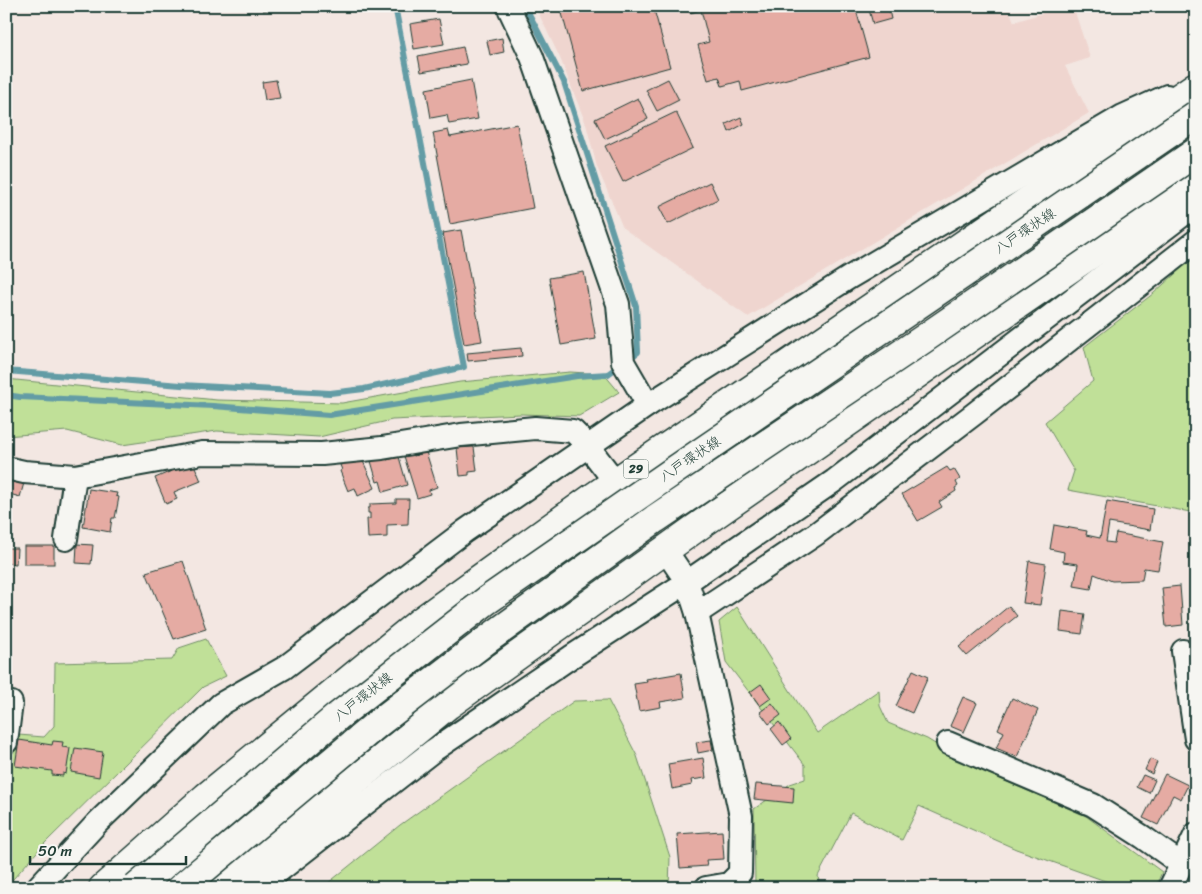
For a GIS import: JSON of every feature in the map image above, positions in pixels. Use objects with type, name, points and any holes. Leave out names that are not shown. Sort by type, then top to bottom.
[{"type":"main road","name":"29","points":[[103,888],[206,796],[421,621],[601,493],[1196,86]]},
{"type":"main road","name":"八戸環状線","points":[[136,888],[337,717],[486,601],[1196,115]]},
{"type":"main road","points":[[181,888],[377,724],[488,639],[655,519],[922,340],[1196,152]]},
{"type":"main road","points":[[223,888],[235,876],[448,705],[710,518],[1196,182]]},
{"type":"street","points":[[508,6],[532,57],[618,304],[623,362],[648,405]]},
{"type":"street","points":[[37,888],[98,822],[220,704],[284,668],[465,531],[587,445],[850,277],[1123,116],[1196,82]]},
{"type":"street","points":[[257,888],[434,750],[571,657],[687,582],[834,481],[1188,211],[1196,202]]},
{"type":"street","points":[[697,613],[816,534],[974,414],[1196,240]]},
{"type":"street","points":[[956,389],[974,414]]},
{"type":"street","points":[[6,468],[24,472],[76,476],[202,453],[322,454],[382,448],[461,435],[535,428],[573,431],[587,445],[607,471]]},
{"type":"street","points":[[66,539],[76,476]]},
{"type":"street","points":[[668,554],[687,582],[697,613],[741,816],[740,873],[729,884],[706,888]]},
{"type":"street","points":[[1183,651],[1196,739]]},
{"type":"street","points":[[6,742],[11,703]]},
{"type":"street","points":[[948,742],[1092,805],[1143,837],[1181,864]]},
{"type":"street","points":[[1170,888],[1196,834]]},
{"type":"shaded area","points":[[535,6],[1008,6],[1014,22],[1066,6],[1073,6],[1090,58],[1065,66],[1089,113],[748,317],[623,228],[597,167],[586,124],[560,58]]},
{"type":"green space","points":[[1196,255],[1196,513],[1068,490],[1074,471],[1045,422],[1093,381],[1084,347],[1154,293]]},
{"type":"green space","points":[[570,372],[604,374],[619,392],[579,416],[521,414],[392,420],[319,437],[217,431],[122,445],[67,431],[6,436],[6,379],[217,400],[342,403],[460,382]]},
{"type":"green space","points":[[737,607],[817,733],[879,690],[880,706],[888,723],[927,739],[973,767],[1086,816],[1162,872],[1155,888],[1125,888],[1016,849],[919,806],[902,840],[851,813],[818,876],[820,888],[755,888],[754,809],[790,784],[805,779],[805,765],[726,662],[719,622]]},
{"type":"green space","points":[[206,639],[226,676],[203,687],[44,844],[6,887],[6,734],[44,737],[54,726],[55,663],[172,660],[179,648]]},
{"type":"green space","points":[[608,700],[637,756],[670,857],[669,888],[322,888],[400,825],[574,701]]},
{"type":"building","points":[[262,6],[287,6],[263,11]]},
{"type":"building","points":[[560,6],[653,6],[670,67],[583,91]]},
{"type":"building","points":[[688,6],[855,6],[869,57],[742,91],[740,81],[722,86],[719,77],[708,80],[698,45],[709,42],[701,10],[690,13]]},
{"type":"building","points":[[868,6],[888,6],[891,19],[873,24]]},
{"type":"building","points":[[439,19],[444,44],[414,49],[410,24]]},
{"type":"building","points":[[502,38],[504,52],[490,55],[487,41]]},
{"type":"building","points":[[463,47],[467,64],[421,72],[418,56]]},
{"type":"building","points":[[668,79],[679,100],[657,111],[646,90]]},
{"type":"building","points":[[276,80],[280,98],[265,100],[262,82]]},
{"type":"building","points":[[471,80],[478,119],[449,124],[447,115],[431,118],[426,89]]},
{"type":"building","points":[[638,98],[648,119],[605,139],[595,119]]},
{"type":"building","points":[[676,112],[693,148],[623,182],[605,146]]},
{"type":"building","points":[[741,117],[744,124],[729,132],[726,124]]},
{"type":"building","points":[[517,124],[533,208],[450,224],[433,133],[448,130],[450,137]]},
{"type":"building","points":[[710,182],[718,199],[668,224],[659,207]]},
{"type":"building","points":[[461,230],[482,341],[464,344],[443,233]]},
{"type":"building","points":[[584,272],[596,339],[561,345],[549,278]]},
{"type":"building","points":[[521,348],[522,356],[468,361],[467,353]]},
{"type":"building","points":[[474,447],[477,471],[469,472],[469,475],[460,476],[457,448]]},
{"type":"building","points":[[426,452],[437,487],[429,490],[430,494],[417,498],[404,456],[413,453],[414,456]]},
{"type":"building","points":[[386,457],[387,460],[399,457],[407,485],[383,492],[380,481],[377,482],[371,461]]},
{"type":"building","points":[[362,459],[375,488],[358,496],[355,488],[348,491],[340,471],[342,470],[340,465],[350,460],[352,463]]},
{"type":"building","points":[[193,462],[201,481],[174,492],[177,499],[166,504],[155,478]]},
{"type":"building","points":[[947,467],[950,471],[954,469],[960,479],[956,482],[958,486],[955,488],[956,491],[939,502],[942,507],[918,521],[902,494]]},
{"type":"building","points":[[6,478],[24,483],[20,497],[6,493]]},
{"type":"building","points":[[89,489],[117,493],[116,496],[119,497],[115,518],[112,518],[110,532],[83,527]]},
{"type":"building","points":[[396,499],[409,499],[408,524],[387,525],[387,537],[368,538],[367,519],[370,519],[368,508],[370,508],[370,504],[396,503]]},
{"type":"building","points":[[1107,501],[1153,509],[1150,530],[1109,523],[1106,542],[1114,543],[1116,533],[1163,542],[1158,570],[1144,568],[1142,580],[1112,581],[1094,574],[1091,589],[1074,586],[1078,564],[1063,562],[1064,552],[1050,549],[1054,525],[1087,531],[1086,535],[1100,538]]},
{"type":"building","points":[[77,544],[93,545],[91,564],[76,563]]},
{"type":"building","points":[[24,546],[54,546],[54,564],[24,564]]},
{"type":"building","points":[[6,548],[17,548],[16,564],[6,563]]},
{"type":"building","points":[[183,561],[206,629],[174,639],[146,572]]},
{"type":"building","points":[[1029,561],[1046,564],[1040,605],[1023,603]]},
{"type":"building","points":[[1180,586],[1183,625],[1166,627],[1162,588]]},
{"type":"building","points":[[1009,606],[1017,616],[967,656],[959,647]]},
{"type":"building","points":[[1062,611],[1085,614],[1082,634],[1060,631]]},
{"type":"building","points":[[913,670],[928,677],[912,713],[896,706]]},
{"type":"building","points":[[681,673],[685,698],[660,702],[661,707],[639,711],[634,684],[647,682],[646,679]]},
{"type":"building","points":[[761,684],[771,698],[760,706],[750,692]]},
{"type":"building","points":[[963,697],[977,703],[964,732],[950,726]]},
{"type":"building","points":[[1012,698],[1038,710],[1017,757],[996,748],[1004,732],[998,729]]},
{"type":"building","points":[[772,703],[781,715],[769,724],[760,712]]},
{"type":"building","points":[[779,722],[791,739],[783,745],[771,729]]},
{"type":"building","points":[[19,740],[52,745],[53,741],[63,742],[62,747],[70,748],[66,774],[63,773],[63,776],[52,775],[52,771],[15,766]]},
{"type":"building","points":[[711,740],[713,750],[698,753],[696,742]]},
{"type":"building","points":[[75,748],[103,752],[99,777],[71,772]]},
{"type":"building","points":[[703,758],[706,778],[691,780],[692,785],[672,789],[668,764]]},
{"type":"building","points":[[1150,759],[1157,762],[1152,774],[1145,770]]},
{"type":"building","points":[[1165,774],[1188,785],[1181,799],[1173,795],[1158,825],[1143,818]]},
{"type":"building","points":[[1143,775],[1155,780],[1149,793],[1137,787]]},
{"type":"building","points":[[756,784],[794,787],[793,803],[754,799]]},
{"type":"building","points":[[722,831],[724,859],[706,860],[707,866],[680,868],[677,834]]},
{"type":"waterway","points":[[6,371],[181,385],[330,393],[364,389],[464,367],[395,6]]},
{"type":"waterway","points":[[6,395],[213,406],[329,415],[577,376],[608,374],[638,352],[636,306],[564,82],[525,6]]}]
